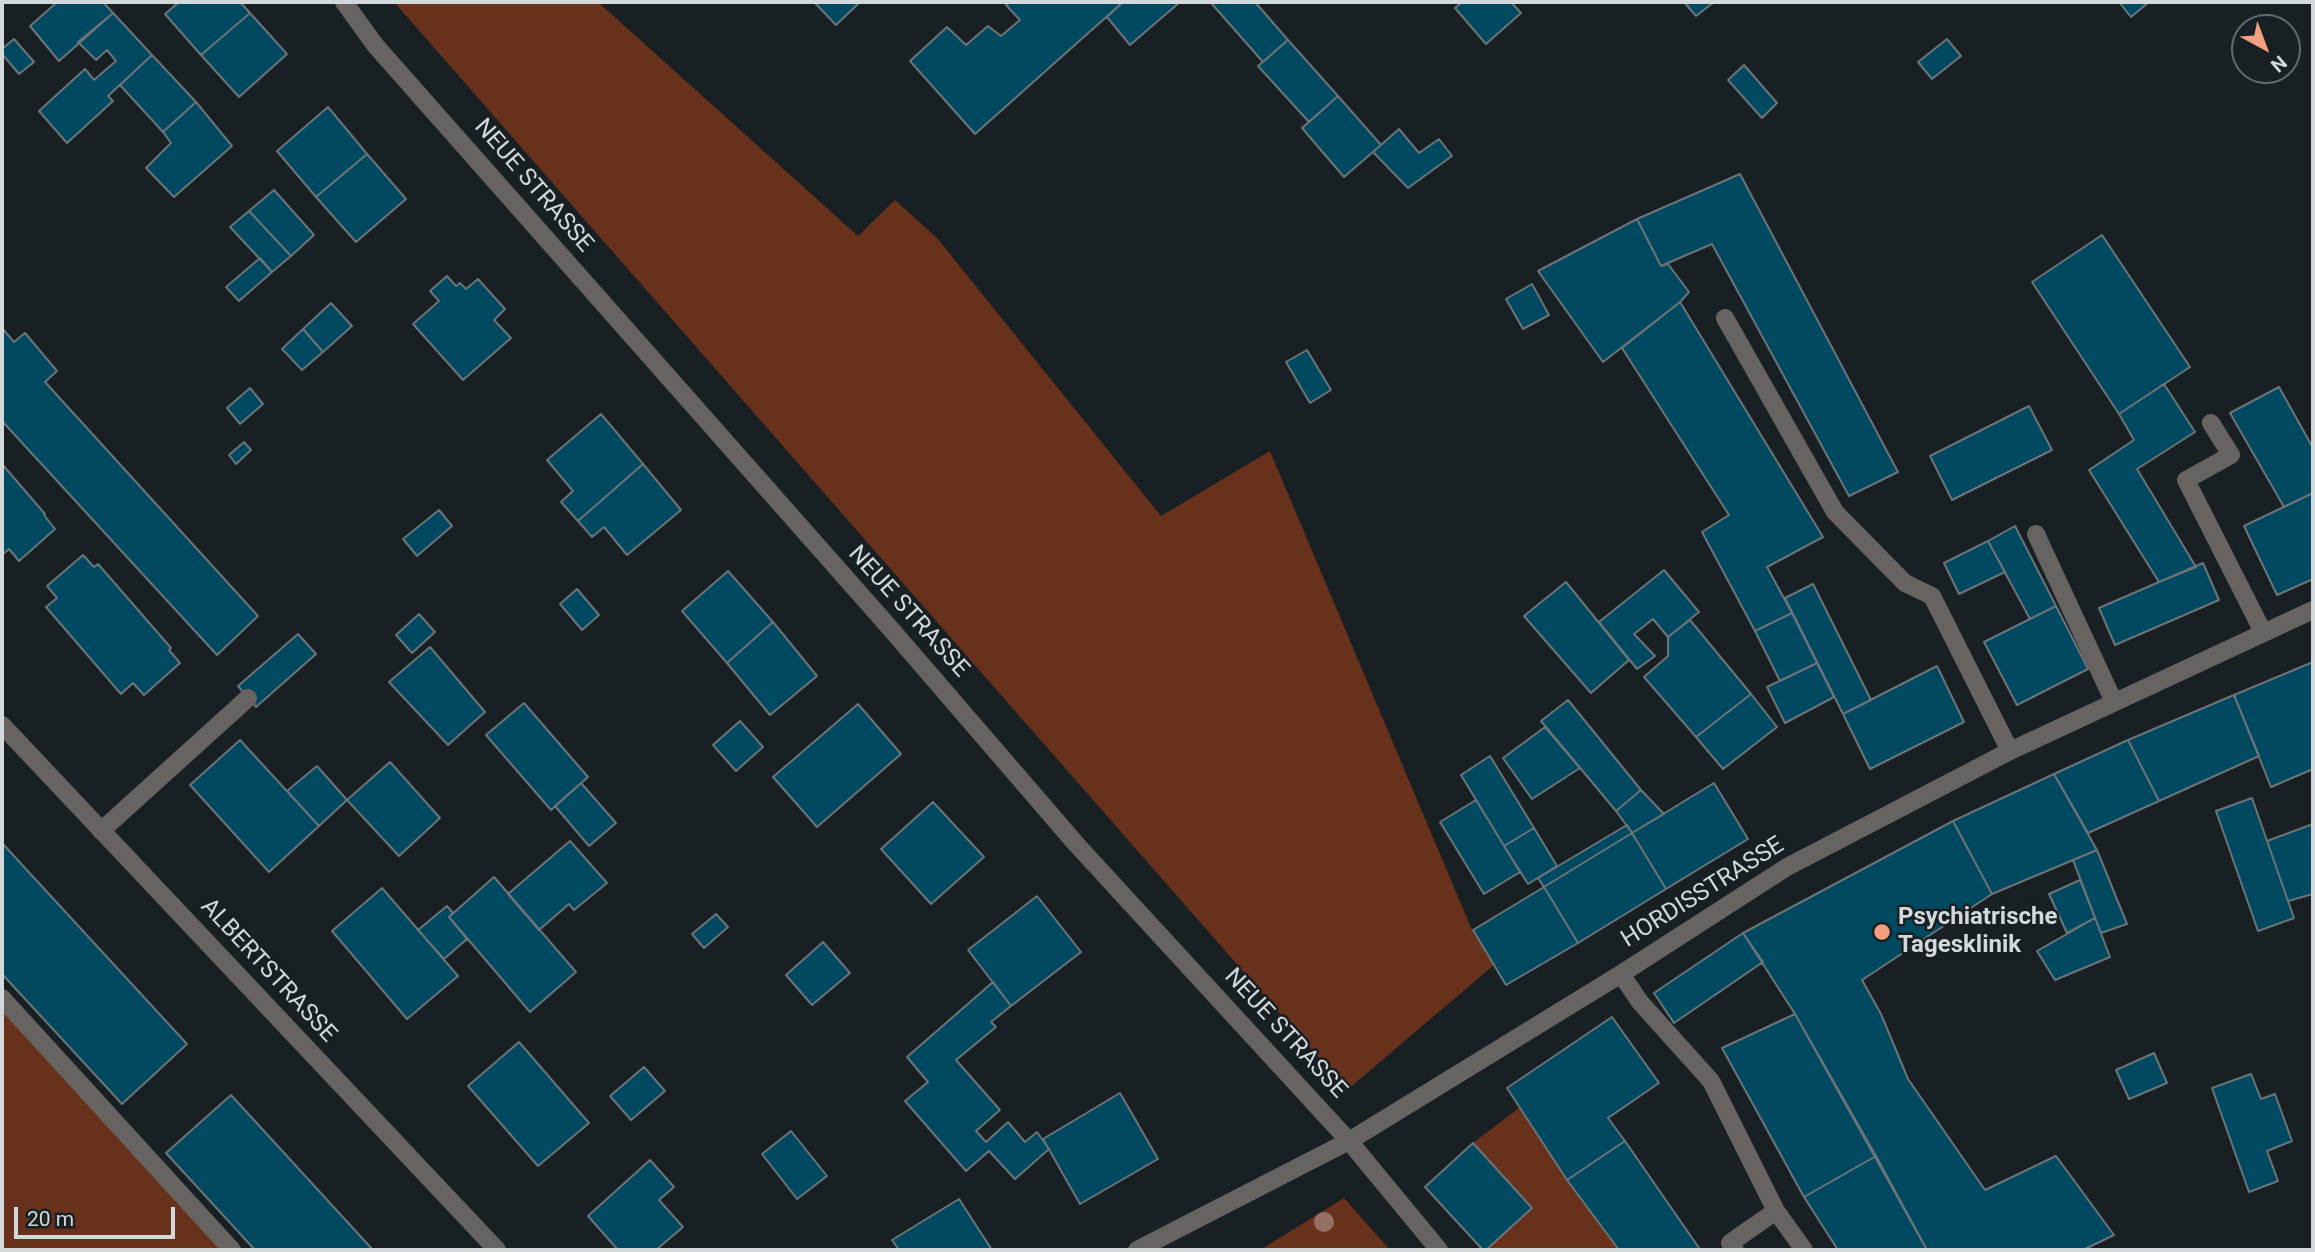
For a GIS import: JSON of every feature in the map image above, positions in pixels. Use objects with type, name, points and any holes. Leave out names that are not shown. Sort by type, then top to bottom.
[{"type":"street","name":"NEUE STRASSE","points":[[344,2],[375,45],[890,628],[1077,845],[1349,1141],[1439,1250]]},
{"type":"street","points":[[1725,318],[1835,512],[1905,583],[1932,596],[2010,751]]},
{"type":"street","points":[[2211,423],[2231,455],[2186,480],[2263,632]]},
{"type":"street","points":[[2036,534],[2114,702]]},
{"type":"street","name":"HORDISSTRASSE","points":[[1137,1250],[1349,1141],[1444,1085],[1787,867],[2010,751],[2313,610]]},
{"type":"street","points":[[101,831],[248,698]]},
{"type":"street","name":"ALBERTSTRASSE","points":[[2,725],[498,1250]]},
{"type":"street","points":[[1621,974],[1640,1002],[1711,1081],[1776,1211],[1804,1250]]},
{"type":"street","points":[[2,998],[232,1250]]},
{"type":"street","points":[[1735,1250],[1730,1243],[1776,1211]]},
{"type":"shaded area","points":[[394,2],[598,2],[858,236],[895,200],[937,238],[1161,516],[1270,451],[1472,930],[1494,965],[1347,1090]]},
{"type":"shaded area","points":[[2,999],[232,1250],[2,1250]]},
{"type":"shaded area","points":[[1520,1107],[1567,1180],[1619,1250],[1486,1250],[1532,1208],[1473,1143]]},
{"type":"shaded area","points":[[1344,1198],[1390,1250],[1260,1250]]},
{"type":"building","points":[[53,2],[103,2],[113,13],[59,61],[30,26],[55,4]]},
{"type":"building","points":[[179,2],[240,2],[250,13],[201,55],[165,14]]},
{"type":"building","points":[[814,2],[860,2],[836,25]]},
{"type":"building","points":[[1009,2],[1123,2],[975,134],[910,61],[947,27],[966,45],[988,26],[1001,36],[1020,20],[1006,5]]},
{"type":"building","points":[[1123,2],[1180,2],[1130,45],[1107,17]]},
{"type":"building","points":[[1255,2],[1288,40],[1263,62],[1212,4]]},
{"type":"building","points":[[1462,2],[1511,2],[1521,13],[1486,44],[1455,8]]},
{"type":"building","points":[[1684,2],[1714,2],[1696,16]]},
{"type":"building","points":[[2119,2],[2149,2],[2131,17]]},
{"type":"building","points":[[113,13],[152,55],[108,96],[113,101],[67,143],[39,111],[85,69],[94,80],[116,61],[107,50],[96,60],[78,42]]},
{"type":"building","points":[[250,13],[287,54],[239,97],[201,55]]},
{"type":"building","points":[[14,39],[34,62],[19,74],[2,54],[2,49]]},
{"type":"building","points":[[1947,39],[1961,56],[1932,79],[1918,62]]},
{"type":"building","points":[[1288,40],[1338,96],[1309,122],[1258,66]]},
{"type":"building","points":[[152,55],[196,102],[163,132],[120,85]]},
{"type":"building","points":[[1744,65],[1777,103],[1762,118],[1728,80]]},
{"type":"building","points":[[1338,96],[1381,145],[1344,177],[1302,128]]},
{"type":"building","points":[[196,102],[232,146],[174,197],[146,168],[171,143],[163,132]]},
{"type":"building","points":[[328,107],[367,154],[316,197],[277,151]]},
{"type":"building","points":[[1399,129],[1419,153],[1439,139],[1452,156],[1408,188],[1373,152]]},
{"type":"building","points":[[367,154],[406,199],[356,242],[316,197]]},
{"type":"building","points":[[1740,174],[1898,472],[1849,496],[1712,244],[1661,266],[1637,219]]},
{"type":"building","points":[[274,190],[314,235],[291,256],[249,211]]},
{"type":"building","points":[[249,211],[291,256],[272,272],[230,227]]},
{"type":"building","points":[[1637,219],[1661,266],[1668,264],[1689,292],[1603,362],[1538,271]]},
{"type":"building","points":[[2102,235],[2190,367],[2119,414],[2032,282]]},
{"type":"building","points":[[260,258],[272,272],[239,301],[226,287]]},
{"type":"building","points":[[447,276],[456,286],[460,283],[466,289],[478,279],[505,309],[494,320],[511,338],[463,380],[413,324],[439,301],[430,291]]},
{"type":"building","points":[[1532,284],[1549,315],[1523,329],[1506,299]]},
{"type":"building","points":[[1680,302],[1823,537],[1767,567],[1792,613],[1755,631],[1702,532],[1729,515],[1622,348]]},
{"type":"building","points":[[331,303],[352,326],[323,352],[303,329]]},
{"type":"building","points":[[2,328],[14,342],[25,333],[57,371],[45,382],[258,616],[217,655],[2,421]]},
{"type":"building","points":[[303,329],[323,352],[302,370],[282,349]]},
{"type":"building","points":[[1307,350],[1331,390],[1310,403],[1286,362]]},
{"type":"building","points":[[2164,384],[2195,432],[2137,469],[2196,567],[2159,582],[2089,470],[2134,440],[2119,414]]},
{"type":"building","points":[[2279,387],[2313,448],[2313,493],[2284,507],[2230,413]]},
{"type":"building","points":[[250,388],[263,404],[240,424],[227,408]]},
{"type":"building","points":[[2029,406],[2052,450],[1952,500],[1930,456]]},
{"type":"building","points":[[601,414],[643,464],[578,521],[561,502],[573,491],[547,460]]},
{"type":"building","points":[[244,442],[251,450],[236,464],[229,455]]},
{"type":"building","points":[[2,464],[55,529],[19,561],[9,549],[2,555]]},
{"type":"building","points":[[643,464],[681,510],[627,555],[604,527],[592,537],[578,521]]},
{"type":"building","points":[[2313,493],[2313,579],[2277,595],[2244,526]]},
{"type":"building","points":[[439,510],[452,526],[417,556],[403,539]]},
{"type":"building","points":[[2015,526],[2056,606],[2030,619],[1988,541]]},
{"type":"building","points":[[1988,541],[2005,572],[1959,594],[1944,563]]},
{"type":"building","points":[[83,555],[94,567],[98,564],[171,648],[169,650],[180,663],[144,695],[133,683],[121,694],[46,607],[57,598],[47,586]]},
{"type":"building","points":[[2203,563],[2219,600],[2115,645],[2099,608]]},
{"type":"building","points":[[1664,570],[1699,612],[1668,637],[1653,619],[1634,634],[1655,656],[1637,669],[1599,622]]},
{"type":"building","points":[[728,571],[773,622],[727,663],[682,611]]},
{"type":"building","points":[[1566,582],[1629,660],[1591,693],[1524,616]]},
{"type":"building","points":[[1813,584],[1871,700],[1843,714],[1785,598]]},
{"type":"building","points":[[577,589],[599,615],[582,630],[560,604]]},
{"type":"building","points":[[2056,606],[2088,669],[2017,705],[1984,642]]},
{"type":"building","points":[[1792,613],[1817,663],[1780,681],[1755,631]]},
{"type":"building","points":[[419,614],[435,632],[412,653],[396,635]]},
{"type":"building","points":[[1690,620],[1751,694],[1696,737],[1644,677],[1668,656],[1668,637]]},
{"type":"building","points":[[773,622],[817,676],[770,715],[727,663]]},
{"type":"building","points":[[298,634],[316,654],[256,707],[238,686]]},
{"type":"building","points":[[430,647],[485,712],[448,745],[389,682]]},
{"type":"building","points":[[2313,662],[2313,769],[2271,787],[2234,695]]},
{"type":"building","points":[[1817,663],[1834,697],[1785,723],[1767,687]]},
{"type":"building","points":[[1937,666],[1964,722],[1870,769],[1843,714]]},
{"type":"building","points":[[1751,694],[1777,727],[1723,769],[1696,737]]},
{"type":"building","points":[[2234,695],[2259,756],[2159,801],[2128,740]]},
{"type":"building","points":[[1568,700],[1641,790],[1616,811],[1541,721]]},
{"type":"building","points":[[524,703],[588,777],[551,810],[486,735]]},
{"type":"building","points":[[858,704],[901,754],[817,827],[773,777]]},
{"type":"building","points":[[740,721],[763,747],[736,771],[713,745]]},
{"type":"building","points":[[1545,727],[1580,768],[1532,799],[1503,758]]},
{"type":"building","points":[[240,740],[319,826],[269,872],[190,785]]},
{"type":"building","points":[[2128,740],[2159,801],[2088,833],[2054,774]]},
{"type":"building","points":[[1490,756],[1534,828],[1504,846],[1461,775]]},
{"type":"building","points":[[390,762],[440,818],[399,856],[347,800]]},
{"type":"building","points":[[317,766],[347,800],[319,826],[287,791]]},
{"type":"building","points":[[2054,774],[2097,850],[1992,894],[1953,821]]},
{"type":"building","points":[[581,783],[616,823],[589,846],[555,806]]},
{"type":"building","points":[[1714,783],[1748,839],[1666,889],[1632,833]]},
{"type":"building","points":[[1641,790],[1664,814],[1632,833],[1616,811]]},
{"type":"building","points":[[2252,798],[2294,918],[2258,931],[2216,811]]},
{"type":"building","points":[[1476,800],[1520,872],[1484,894],[1440,822]]},
{"type":"building","points":[[933,802],[984,857],[931,904],[881,849]]},
{"type":"building","points":[[1953,821],[1992,894],[1862,980],[1881,1014],[1908,1079],[1985,1190],[2056,1156],[2114,1235],[2083,1250],[1927,1250],[1795,1014],[1743,933]]},
{"type":"building","points":[[2313,824],[2313,894],[2288,901],[2267,841]]},
{"type":"building","points":[[1627,825],[1632,833],[1544,887],[1538,878]]},
{"type":"building","points":[[1534,828],[1557,866],[1528,884],[1504,846]]},
{"type":"building","points":[[1632,833],[1666,889],[1578,943],[1544,887]]},
{"type":"building","points":[[570,841],[607,883],[574,910],[569,904],[539,930],[508,894]]},
{"type":"building","points":[[2,843],[187,1044],[122,1104],[2,974]]},
{"type":"building","points":[[2097,850],[2127,924],[2101,933],[2073,860]]},
{"type":"building","points":[[494,877],[576,972],[530,1012],[449,917]]},
{"type":"building","points":[[2080,880],[2095,918],[2067,933],[2049,894]]},
{"type":"building","points":[[1544,887],[1578,943],[1506,985],[1473,930]]},
{"type":"building","points":[[382,888],[458,976],[407,1019],[332,931]]},
{"type":"building","points":[[1037,896],[1081,952],[1011,1006],[968,950]]},
{"type":"building","points":[[447,906],[453,913],[449,917],[467,939],[444,959],[418,930]]},
{"type":"building","points":[[716,914],[728,927],[704,948],[692,934]]},
{"type":"building","points":[[2095,918],[2110,957],[2055,980],[2037,951]]},
{"type":"building","points":[[1743,933],[1763,962],[1674,1023],[1654,993]]},
{"type":"building","points":[[823,942],[850,973],[812,1005],[786,975]]},
{"type":"building","points":[[993,982],[1011,1006],[991,1022],[996,1027],[956,1060],[1000,1110],[976,1131],[986,1142],[1008,1122],[1025,1142],[1037,1132],[1049,1149],[1015,1179],[989,1151],[966,1171],[905,1101],[928,1082],[907,1057]]},
{"type":"building","points":[[1795,1014],[1876,1156],[1804,1197],[1722,1048]]},
{"type":"building","points":[[1612,1017],[1659,1083],[1608,1118],[1625,1141],[1567,1180],[1507,1088]]},
{"type":"building","points":[[519,1042],[589,1123],[538,1166],[468,1086]]},
{"type":"building","points":[[2154,1053],[2167,1083],[2129,1099],[2116,1070]]},
{"type":"building","points":[[644,1067],[665,1091],[631,1120],[610,1096]]},
{"type":"building","points":[[2251,1074],[2261,1099],[2275,1094],[2292,1141],[2267,1151],[2278,1181],[2249,1192],[2212,1088]]},
{"type":"building","points":[[1120,1093],[1158,1159],[1080,1204],[1043,1139]]},
{"type":"building","points":[[231,1095],[373,1250],[255,1250],[166,1153]]},
{"type":"building","points":[[791,1131],[827,1176],[797,1199],[762,1154]]},
{"type":"building","points":[[1625,1141],[1699,1248],[1697,1250],[1619,1250],[1567,1180]]},
{"type":"building","points":[[1473,1143],[1532,1208],[1486,1250],[1483,1250],[1425,1187]]},
{"type":"building","points":[[1876,1156],[1927,1250],[1838,1250],[1804,1197]]},
{"type":"building","points":[[650,1160],[674,1187],[659,1200],[683,1227],[656,1250],[618,1250],[588,1216]]},
{"type":"building","points":[[959,1199],[992,1250],[899,1250],[892,1240]]},
{"type":"place","name":"Psychiatrische Tagesklinik","points":[[1882,932]]}]
